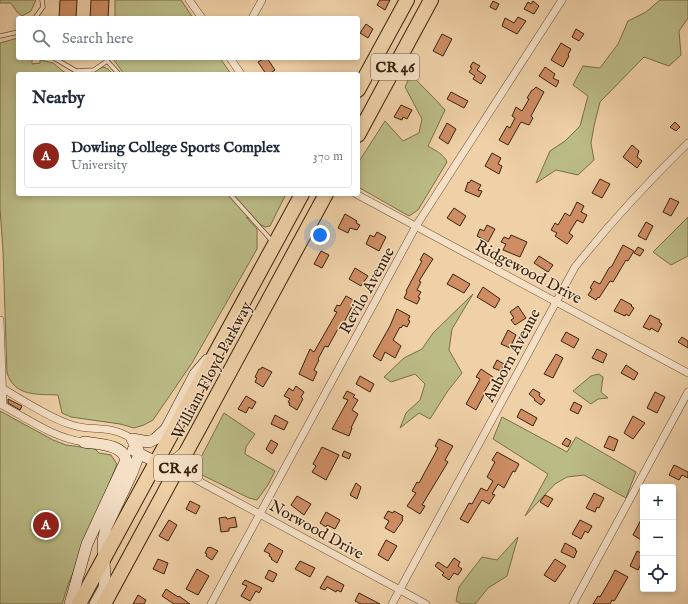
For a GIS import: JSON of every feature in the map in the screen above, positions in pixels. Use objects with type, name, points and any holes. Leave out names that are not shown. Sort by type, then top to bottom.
[{"type":"highway","name":"CR 46","points":[[360,86],[407,0]]},
{"type":"highway","name":"CR 46","points":[[360,131],[431,0]]},
{"type":"highway","name":"William Floyd Parkway","points":[[79,604],[301,196]]},
{"type":"highway","name":"William Floyd Parkway","points":[[104,604],[325,196]]},
{"type":"street","points":[[189,0],[201,16]]},
{"type":"street","points":[[253,16],[262,0]]},
{"type":"street","name":"Revilo Avenue","points":[[211,604],[416,226],[562,0]]},
{"type":"street","points":[[231,60],[240,72]]},
{"type":"street","name":"Auborn Avenue","points":[[392,604],[575,267],[588,250],[648,183],[688,143]]},
{"type":"street","name":"Ridgewood Drive","points":[[360,196],[688,373]]},
{"type":"street","points":[[0,320],[2,404],[58,436],[70,440],[110,446],[121,452],[126,460],[87,544],[70,604]]},
{"type":"street","points":[[132,439],[149,442],[155,439],[166,429],[195,374],[218,348]]},
{"type":"street","points":[[1,388],[73,426],[114,430],[124,433],[134,441],[138,452],[138,457],[132,474],[106,528],[103,540],[104,588],[95,604]]},
{"type":"street","points":[[573,604],[688,392]]},
{"type":"street","points":[[84,442],[115,443],[138,452],[156,462],[165,463],[179,458],[188,449]]},
{"type":"street","name":"Norwood Drive","points":[[195,479],[426,604]]},
{"type":"lane","points":[[37,16],[43,8],[42,0]]},
{"type":"lane","points":[[0,36],[16,32]]},
{"type":"lane","points":[[57,60],[76,71],[94,70],[107,61],[117,72]]},
{"type":"lane","points":[[232,196],[274,243]]},
{"type":"green space","points":[[0,0],[36,0],[31,11],[22,16],[17,12],[11,3],[0,3]]},
{"type":"green space","points":[[115,0],[181,0],[192,16],[115,16]]},
{"type":"green space","points":[[660,0],[688,0],[688,18],[679,31],[681,55],[669,66],[644,57],[600,102],[591,143],[594,160],[578,175],[556,170],[536,183],[550,151],[565,141],[580,126],[588,96],[573,85],[583,66],[600,68],[618,44],[628,21],[646,12]]},
{"type":"green space","points":[[16,39],[16,60],[32,60],[32,64],[40,63],[40,60],[53,63],[64,72],[16,72],[16,196],[285,196],[270,226],[265,227],[246,217],[257,229],[257,249],[192,363],[153,420],[144,425],[134,428],[120,424],[71,417],[62,413],[58,395],[35,394],[21,390],[15,386],[7,373],[0,208],[0,43]]},
{"type":"green space","points":[[114,60],[221,60],[230,72],[123,72]]},
{"type":"green space","points":[[104,67],[111,72],[87,72]]},
{"type":"green space","points":[[411,74],[445,110],[428,146],[441,154],[447,162],[418,210],[409,216],[360,188],[360,160],[385,121],[403,141],[419,133],[422,119],[405,87]]},
{"type":"green space","points":[[688,217],[688,256],[671,265],[653,252]]},
{"type":"green space","points":[[473,294],[452,329],[449,350],[462,373],[447,392],[430,419],[419,413],[400,428],[406,413],[420,400],[425,384],[415,374],[391,382],[384,377],[404,358],[422,349],[433,333]]},
{"type":"green space","points":[[599,374],[603,377],[601,392],[608,398],[598,399],[591,404],[573,391],[591,376]]},
{"type":"green space","points":[[0,411],[53,440],[66,445],[95,449],[99,453],[111,455],[117,464],[68,585],[62,604],[0,604]]},
{"type":"green space","points":[[224,413],[255,434],[246,447],[245,454],[275,471],[268,485],[257,500],[249,498],[198,473],[196,467]]},
{"type":"green space","points":[[502,417],[567,452],[576,437],[636,472],[626,498],[584,475],[567,477],[555,484],[525,516],[548,474],[493,439]]},
{"type":"green space","points":[[518,537],[507,576],[488,588],[475,604],[462,604],[456,601],[459,587],[482,557],[497,560]]},
{"type":"building","points":[[60,0],[77,0],[76,16],[59,16]]},
{"type":"building","points":[[91,0],[109,0],[108,16],[90,16]]},
{"type":"building","points":[[380,0],[390,0],[385,10],[377,5]]},
{"type":"building","points":[[493,1],[499,4],[496,10],[490,7]]},
{"type":"building","points":[[533,1],[539,6],[534,14],[524,9],[528,2],[531,4]]},
{"type":"building","points":[[518,17],[526,21],[517,34],[502,26],[505,18],[514,23]]},
{"type":"building","points":[[366,24],[373,29],[368,38],[360,33]]},
{"type":"building","points":[[576,29],[584,34],[579,41],[572,37]]},
{"type":"building","points":[[442,34],[452,39],[443,56],[433,51]]},
{"type":"building","points":[[561,43],[571,49],[563,67],[551,60]]},
{"type":"building","points":[[262,60],[268,60],[275,70],[272,72],[265,72],[258,62]]},
{"type":"building","points":[[473,62],[480,66],[477,70],[486,76],[481,84],[473,79],[475,76],[469,72],[472,68],[470,67]]},
{"type":"building","points":[[545,67],[555,74],[553,78],[559,81],[556,87],[539,76]]},
{"type":"building","points":[[536,87],[544,92],[531,116],[533,118],[529,125],[521,122],[508,145],[499,140],[507,126],[510,128],[515,118],[512,116],[516,107],[522,111],[529,99],[527,98]]},
{"type":"building","points":[[451,92],[468,101],[464,108],[447,99]]},
{"type":"building","points":[[401,105],[412,110],[407,119],[403,117],[402,120],[394,117]]},
{"type":"building","points":[[675,122],[680,127],[676,131],[670,127]]},
{"type":"building","points":[[447,123],[456,129],[448,144],[439,138]]},
{"type":"building","points":[[632,145],[639,151],[637,157],[642,161],[637,168],[623,157]]},
{"type":"building","points":[[492,153],[501,158],[498,164],[502,166],[499,174],[485,166]]},
{"type":"building","points":[[600,179],[610,184],[602,198],[592,193]]},
{"type":"building","points":[[471,180],[481,185],[478,190],[482,191],[479,197],[465,191],[468,182],[469,183]]},
{"type":"building","points":[[670,198],[679,202],[671,216],[663,212]]},
{"type":"building","points":[[577,202],[584,206],[581,212],[587,215],[583,223],[577,220],[569,233],[573,236],[567,244],[555,236],[557,233],[551,230],[555,223],[558,225],[565,213],[570,216]]},
{"type":"building","points":[[454,208],[466,216],[460,226],[447,218]]},
{"type":"building","points":[[345,214],[357,221],[356,223],[360,225],[357,230],[350,228],[348,233],[338,228]]},
{"type":"building","points":[[646,222],[653,226],[646,240],[638,236]]},
{"type":"building","points":[[487,225],[495,229],[488,242],[477,236],[480,229],[484,231]]},
{"type":"building","points":[[377,232],[386,237],[379,251],[366,244],[370,235],[374,237]]},
{"type":"building","points":[[511,235],[527,242],[520,257],[503,250],[506,244],[501,242],[504,237],[509,239]]},
{"type":"building","points":[[623,245],[634,251],[628,261],[626,260],[613,282],[610,281],[599,298],[598,297],[596,300],[588,295],[592,289],[590,288],[594,281],[600,284]]},
{"type":"building","points":[[638,247],[644,250],[640,256],[634,253]]},
{"type":"building","points":[[321,251],[329,255],[322,268],[314,264]]},
{"type":"building","points":[[424,253],[433,259],[419,281],[421,282],[417,290],[421,292],[418,297],[420,298],[417,304],[404,298],[407,292],[406,291],[422,261],[420,260]]},
{"type":"building","points":[[539,256],[553,265],[548,272],[534,263]]},
{"type":"building","points":[[355,268],[368,276],[361,286],[349,279]]},
{"type":"building","points":[[453,274],[470,284],[464,293],[447,284]]},
{"type":"building","points":[[483,287],[500,299],[495,308],[477,297]]},
{"type":"building","points":[[346,296],[355,301],[342,326],[340,325],[328,347],[325,346],[318,359],[319,360],[314,370],[317,372],[313,381],[299,374],[310,349],[314,352],[337,312],[334,311],[337,305],[340,306]]},
{"type":"building","points":[[621,299],[632,305],[631,306],[634,308],[629,316],[626,314],[625,316],[614,311]]},
{"type":"building","points":[[518,306],[526,318],[515,325],[511,320],[514,318],[510,312]]},
{"type":"building","points":[[397,309],[410,316],[408,320],[410,321],[407,327],[403,325],[401,328],[400,327],[393,340],[401,346],[395,358],[385,352],[381,361],[373,356],[390,326]]},
{"type":"building","points":[[650,315],[660,320],[659,322],[662,324],[658,332],[651,328],[650,330],[643,327]]},
{"type":"building","points":[[508,330],[516,335],[510,348],[501,344]]},
{"type":"building","points":[[566,332],[579,339],[574,348],[561,341]]},
{"type":"building","points":[[682,337],[688,341],[688,348],[678,342]]},
{"type":"building","points":[[597,349],[607,354],[603,363],[592,358]]},
{"type":"building","points":[[556,354],[563,358],[553,378],[544,374]]},
{"type":"building","points":[[497,360],[504,364],[501,371],[493,368]]},
{"type":"building","points":[[626,365],[638,373],[634,380],[621,373]]},
{"type":"building","points":[[262,367],[272,372],[263,387],[255,382],[257,378],[255,377],[259,369]]},
{"type":"building","points":[[481,369],[493,377],[476,410],[466,404],[480,379],[476,377]]},
{"type":"building","points":[[360,376],[374,384],[370,392],[356,384]]},
{"type":"building","points":[[296,386],[304,392],[301,397],[303,399],[297,410],[289,405],[290,403],[288,402],[290,399],[284,396],[289,388],[293,391]]},
{"type":"building","points":[[533,389],[540,393],[539,396],[545,400],[541,405],[529,394]]},
{"type":"building","points":[[347,391],[355,395],[353,397],[358,400],[352,410],[358,414],[349,436],[332,429],[348,400],[343,398]]},
{"type":"building","points":[[655,392],[665,397],[657,413],[647,408]]},
{"type":"building","points":[[246,396],[256,402],[252,409],[249,407],[246,413],[238,409]]},
{"type":"building","points":[[8,399],[22,406],[20,410],[8,403]]},
{"type":"building","points":[[574,402],[582,406],[578,414],[570,410]]},
{"type":"building","points":[[521,409],[537,418],[533,426],[517,417]]},
{"type":"building","points":[[275,415],[288,422],[284,430],[271,424]]},
{"type":"building","points":[[633,416],[645,423],[633,439],[624,433]]},
{"type":"building","points":[[609,436],[618,440],[614,451],[604,447]]},
{"type":"building","points":[[566,438],[571,441],[568,447],[562,444]]},
{"type":"building","points":[[439,439],[453,446],[445,460],[448,462],[422,505],[425,506],[420,514],[407,506],[416,493],[412,491],[417,482],[419,483],[438,448],[435,446]]},
{"type":"building","points":[[271,440],[278,444],[272,454],[266,449]]},
{"type":"building","points":[[322,447],[339,455],[326,480],[312,472],[316,466],[313,464]]},
{"type":"building","points":[[344,451],[351,454],[349,459],[342,456]]},
{"type":"building","points":[[497,452],[519,464],[515,472],[513,471],[504,488],[498,484],[492,494],[495,495],[489,504],[482,500],[468,523],[460,519],[469,503],[472,504],[481,488],[487,491],[493,481],[487,477],[495,462],[492,460]]},
{"type":"building","points":[[674,465],[688,472],[688,478],[682,475],[679,480],[669,475]]},
{"type":"building","points":[[356,483],[361,487],[357,499],[350,495]]},
{"type":"building","points":[[594,493],[604,498],[599,508],[597,507],[595,512],[586,508]]},
{"type":"building","points":[[545,495],[553,499],[548,507],[540,502]]},
{"type":"building","points":[[297,496],[311,504],[304,515],[291,505]]},
{"type":"building","points":[[190,501],[200,506],[196,514],[186,509]]},
{"type":"building","points":[[388,511],[393,513],[394,511],[403,516],[403,520],[394,533],[385,528],[389,521],[384,518]]},
{"type":"building","points":[[326,512],[340,520],[335,529],[327,525],[326,527],[320,523]]},
{"type":"building","points":[[226,517],[227,519],[235,517],[237,527],[229,528],[229,531],[221,532],[219,518]]},
{"type":"building","points":[[169,520],[177,525],[168,541],[159,536]]},
{"type":"building","points":[[580,520],[592,526],[588,533],[585,531],[581,539],[572,534]]},
{"type":"building","points":[[640,522],[640,539],[633,535]]},
{"type":"building","points":[[386,540],[397,546],[388,561],[378,555]]},
{"type":"building","points":[[269,543],[283,551],[277,563],[271,559],[272,558],[269,556],[270,554],[264,551]]},
{"type":"building","points":[[565,543],[576,549],[575,550],[577,551],[574,558],[561,552]]},
{"type":"building","points":[[208,547],[218,551],[212,560],[206,556],[207,554],[205,553]]},
{"type":"building","points":[[637,551],[640,552],[640,566],[638,570],[630,566]]},
{"type":"building","points":[[454,558],[460,562],[458,566],[462,569],[458,575],[454,573],[449,580],[442,575],[444,573],[435,566],[438,562],[447,568]]},
{"type":"building","points":[[158,559],[168,563],[164,574],[153,569]]},
{"type":"building","points":[[555,559],[566,566],[555,582],[544,575]]},
{"type":"building","points":[[300,561],[315,568],[310,577],[295,569]]},
{"type":"building","points":[[197,569],[209,576],[198,595],[186,589]]},
{"type":"building","points":[[269,570],[277,574],[273,582],[265,578]]},
{"type":"building","points":[[615,570],[628,577],[616,598],[614,601],[612,600],[610,604],[593,604],[598,596],[600,597]]},
{"type":"building","points":[[327,576],[344,585],[341,592],[337,590],[336,592],[327,587],[325,590],[320,588]]},
{"type":"building","points":[[245,580],[262,588],[259,593],[256,591],[250,601],[241,596],[247,586],[242,584]]},
{"type":"building","points":[[166,589],[190,604],[174,604],[162,596]]},
{"type":"building","points":[[359,593],[380,604],[361,604],[355,601]]},
{"type":"building","points":[[138,595],[146,600],[144,604],[133,604]]},
{"type":"place","name":"Dowling College Sports Complex","points":[[46,525]]}]
